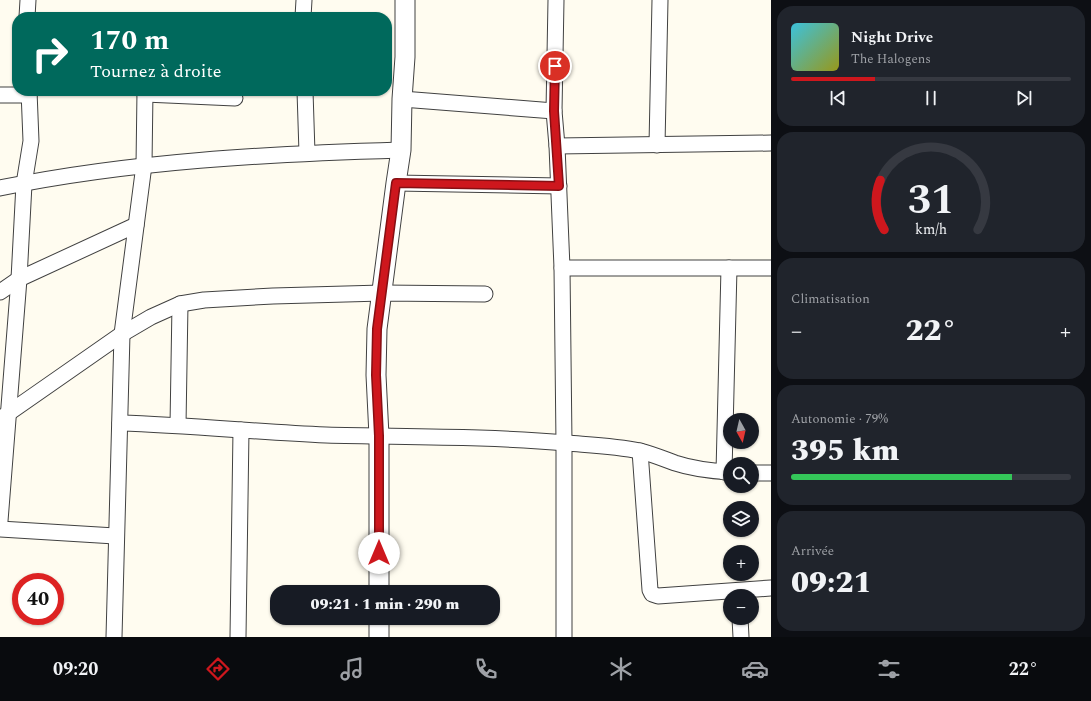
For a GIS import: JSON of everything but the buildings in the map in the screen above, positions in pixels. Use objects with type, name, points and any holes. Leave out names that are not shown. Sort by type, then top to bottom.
[{"type":"street","points":[[27,12],[28,0]]},
{"type":"street","points":[[303,12],[304,0]]},
{"type":"street","points":[[379,585],[379,436],[376,375],[377,329],[401,150],[405,56],[405,0]]},
{"type":"street","points":[[556,0],[554,111],[557,146],[562,268],[564,637]]},
{"type":"street","points":[[657,145],[660,0]]},
{"type":"street","points":[[0,95],[12,94]]},
{"type":"street","points":[[0,521],[4,416],[19,279],[24,184],[31,141],[29,96]]},
{"type":"street","points":[[114,637],[122,334],[144,165],[145,96]]},
{"type":"street","points":[[205,96],[235,98]]},
{"type":"street","points":[[304,96],[307,153]]},
{"type":"street","points":[[402,99],[554,111]]},
{"type":"street","points":[[557,146],[771,143]]},
{"type":"street","points":[[0,188],[144,165],[307,153],[401,150]]},
{"type":"street","points":[[396,183],[559,186]]},
{"type":"street","points":[[0,292],[19,279],[136,225]]},
{"type":"street","points":[[562,268],[771,268]]},
{"type":"street","points":[[727,457],[729,268]]},
{"type":"street","points":[[4,416],[122,334],[151,317],[180,304],[204,300],[266,296],[382,293],[485,294]]},
{"type":"street","points":[[178,425],[180,304]]},
{"type":"street","points":[[120,423],[379,436],[477,437],[564,443],[640,451],[689,467],[723,471]]},
{"type":"street","points":[[238,637],[242,430]]},
{"type":"street","points":[[640,451],[650,590],[652,594],[658,596],[723,594]]},
{"type":"street","points":[[759,473],[771,473]]},
{"type":"street","points":[[0,529],[116,536]]},
{"type":"street","points":[[759,590],[771,588]]},
{"type":"street","points":[[379,625],[379,637]]},
{"type":"street","points":[[740,625],[741,637]]},
{"type":"route","points":[[379,553],[379,436],[376,375],[377,329],[396,183],[559,186],[554,111],[555,66]]}]
